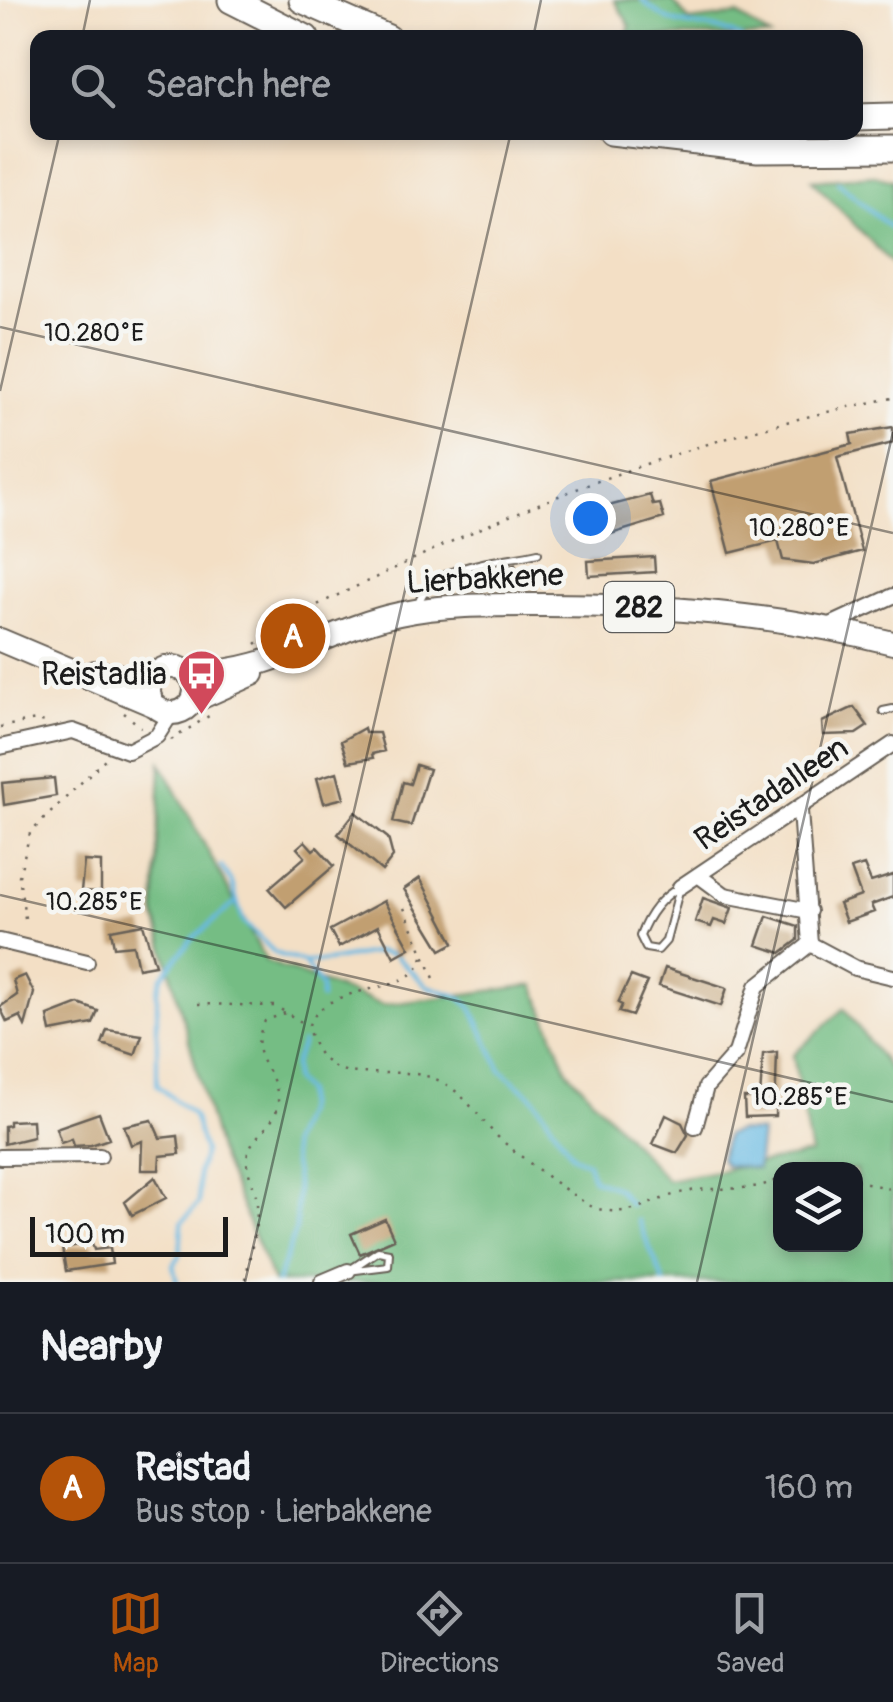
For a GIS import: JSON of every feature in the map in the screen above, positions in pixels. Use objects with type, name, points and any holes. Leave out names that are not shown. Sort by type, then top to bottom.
[{"type":"highway","points":[[231,0],[290,30]]},
{"type":"highway","points":[[302,0],[370,30]]},
{"type":"highway","points":[[863,118],[893,116]]},
{"type":"highway","points":[[680,140],[758,149],[893,148]]},
{"type":"main road","name":"Lierbakkene","points":[[187,672],[228,672],[259,654],[418,610],[501,606],[636,607],[742,614],[893,644]]},
{"type":"main road","name":"282","points":[[0,640],[164,710],[185,710],[193,701]]},
{"type":"main road","name":"Lierbakkene","points":[[193,701],[246,679],[259,654]]},
{"type":"main road","name":"282","points":[[81,672],[130,677],[171,667],[187,672]]},
{"type":"main road","points":[[187,672],[195,684],[193,701]]},
{"type":"main road","points":[[158,673],[149,690],[164,710]]},
{"type":"street","points":[[824,628],[893,596]]},
{"type":"street","points":[[0,748],[74,731],[128,751],[157,736],[164,710]]},
{"type":"street","name":"Reistadalleen","points":[[680,887],[800,811],[893,744]]},
{"type":"street","points":[[800,811],[810,944]]},
{"type":"street","points":[[698,875],[725,895],[808,911]]},
{"type":"street","points":[[0,941],[87,962]]},
{"type":"street","points":[[810,944],[856,968],[893,977]]},
{"type":"street","points":[[695,1127],[706,1087],[739,1045],[757,986],[810,944]]},
{"type":"street","points":[[0,1156],[100,1156]]},
{"type":"street","points":[[322,1282],[348,1271]]},
{"type":"lane","points":[[418,610],[422,594],[450,574],[538,553]]},
{"type":"lane","points":[[883,711],[893,709]]},
{"type":"lane","name":"Reistadalleen","points":[[680,887],[663,946],[646,948],[640,936],[648,918],[658,902],[680,887]]},
{"type":"lane","points":[[386,1250],[391,1257],[386,1267],[348,1271],[378,1251],[386,1250]]},
{"type":"path","points":[[259,654],[280,626],[551,497],[742,432],[893,398]]},
{"type":"path","points":[[157,736],[171,740],[182,736],[226,703]]},
{"type":"path","points":[[0,727],[36,720]]},
{"type":"path","points":[[25,918],[19,876],[30,833],[112,748]]},
{"type":"path","points":[[404,908],[436,983]]},
{"type":"path","points":[[308,1027],[333,999],[412,974],[424,957]]},
{"type":"path","points":[[198,1004],[256,1003],[287,1012],[308,1027],[322,1059],[344,1074],[412,1072],[452,1088],[497,1137],[593,1208],[624,1213],[692,1190],[744,1190],[773,1181]]},
{"type":"path","points":[[246,1280],[257,1199],[247,1161],[250,1148],[273,1122],[278,1108],[278,1095],[258,1048],[266,1020],[287,1012]]},
{"type":"path","points":[[863,1182],[893,1190]]},
{"type":"green space","points":[[614,0],[672,0],[689,21],[738,15],[760,30],[629,30],[630,26]]},
{"type":"green space","points":[[874,175],[893,180],[893,265],[812,180]]},
{"type":"green space","points":[[161,762],[266,961],[382,1005],[534,985],[567,1070],[667,1180],[811,1154],[793,1055],[844,1008],[893,1074],[893,1282],[273,1282],[218,1150],[155,913]]},
{"type":"water","points":[[761,1132],[757,1169],[725,1165],[720,1158],[726,1135]]},
{"type":"building","points":[[893,427],[893,443],[837,457],[862,551],[814,564],[783,560],[778,541],[730,553],[711,481],[852,444],[850,434]]},
{"type":"building","points":[[650,495],[653,505],[660,504],[664,518],[608,535],[601,508]]},
{"type":"building","points":[[654,557],[655,572],[589,576],[588,561]]},
{"type":"building","points":[[515,564],[521,587],[465,591],[463,575]]},
{"type":"building","points":[[854,707],[868,726],[856,734],[823,735],[822,722]]},
{"type":"building","points":[[364,728],[365,733],[379,733],[384,751],[372,754],[373,758],[348,762],[341,741]]},
{"type":"building","points":[[416,765],[429,769],[411,826],[393,822],[403,782],[410,784]]},
{"type":"building","points":[[337,772],[344,798],[324,803],[317,778]]},
{"type":"building","points":[[54,778],[56,796],[4,805],[2,783]]},
{"type":"building","points":[[355,812],[388,838],[393,857],[382,871],[338,834]]},
{"type":"building","points":[[305,841],[313,850],[317,847],[334,866],[286,907],[269,888],[305,857],[297,848]]},
{"type":"building","points":[[84,861],[101,862],[101,892],[81,891]]},
{"type":"building","points":[[864,865],[871,882],[893,875],[893,897],[871,905],[874,912],[846,922],[839,904],[861,896],[851,869]]},
{"type":"building","points":[[420,878],[454,943],[441,950],[404,889]]},
{"type":"building","points":[[703,898],[732,908],[726,924],[714,920],[711,927],[695,922]]},
{"type":"building","points":[[384,901],[410,948],[394,957],[378,926],[339,947],[330,930]]},
{"type":"building","points":[[767,916],[798,926],[798,940],[781,953],[757,945]]},
{"type":"building","points":[[143,924],[155,965],[138,968],[133,945],[114,947],[111,930]]},
{"type":"building","points":[[665,968],[727,988],[721,1006],[659,986]]},
{"type":"building","points":[[25,975],[34,993],[25,1026],[20,1016],[7,1022],[0,1007],[17,995],[13,980]]},
{"type":"building","points":[[631,976],[647,982],[632,1016],[619,1012],[622,1005],[618,1003]]},
{"type":"building","points":[[79,1004],[98,1011],[93,1024],[51,1032],[48,1016]]},
{"type":"building","points":[[107,1030],[142,1035],[135,1055],[102,1044]]},
{"type":"building","points":[[777,1052],[775,1116],[745,1117],[744,1098],[760,1098],[763,1054]]},
{"type":"building","points":[[99,1113],[109,1139],[91,1145],[74,1146],[72,1139],[61,1143],[56,1128]]},
{"type":"building","points":[[666,1115],[682,1123],[688,1135],[677,1153],[653,1144]]},
{"type":"building","points":[[32,1120],[33,1137],[4,1144],[4,1126],[9,1121]]},
{"type":"building","points":[[152,1120],[160,1138],[178,1136],[180,1154],[160,1156],[159,1170],[141,1170],[142,1141],[131,1145],[124,1126]]},
{"type":"building","points":[[155,1177],[166,1198],[132,1215],[125,1202]]},
{"type":"building","points":[[385,1219],[394,1239],[360,1254],[351,1234]]},
{"type":"building","points":[[92,1243],[94,1250],[110,1248],[112,1264],[66,1271],[62,1248]]},
{"type":"waterway","points":[[642,0],[668,19],[718,30]]},
{"type":"waterway","points":[[838,182],[893,230]]},
{"type":"waterway","points":[[221,866],[232,883],[243,921],[275,953],[303,962],[378,952],[394,955],[427,986],[458,996],[472,1008],[501,1070],[535,1099],[573,1156],[588,1163],[593,1179],[617,1188],[630,1205]]},
{"type":"waterway","points":[[177,1282],[173,1265],[180,1256],[182,1222],[199,1203],[198,1172],[204,1152],[193,1115],[157,1085],[157,992],[162,977],[191,940],[237,901]]},
{"type":"waterway","points":[[305,964],[321,986],[321,999]]},
{"type":"waterway","points":[[277,1282],[296,1229],[297,1188],[290,1145],[305,1107],[305,1092],[294,1080],[294,1064],[302,1043]]},
{"type":"waterway","points":[[638,1220],[664,1282]]},
{"type":"place","name":"Reistad","points":[[293,636]]},
{"type":"place","name":"Reistadlia","points":[[202,716]]}]
